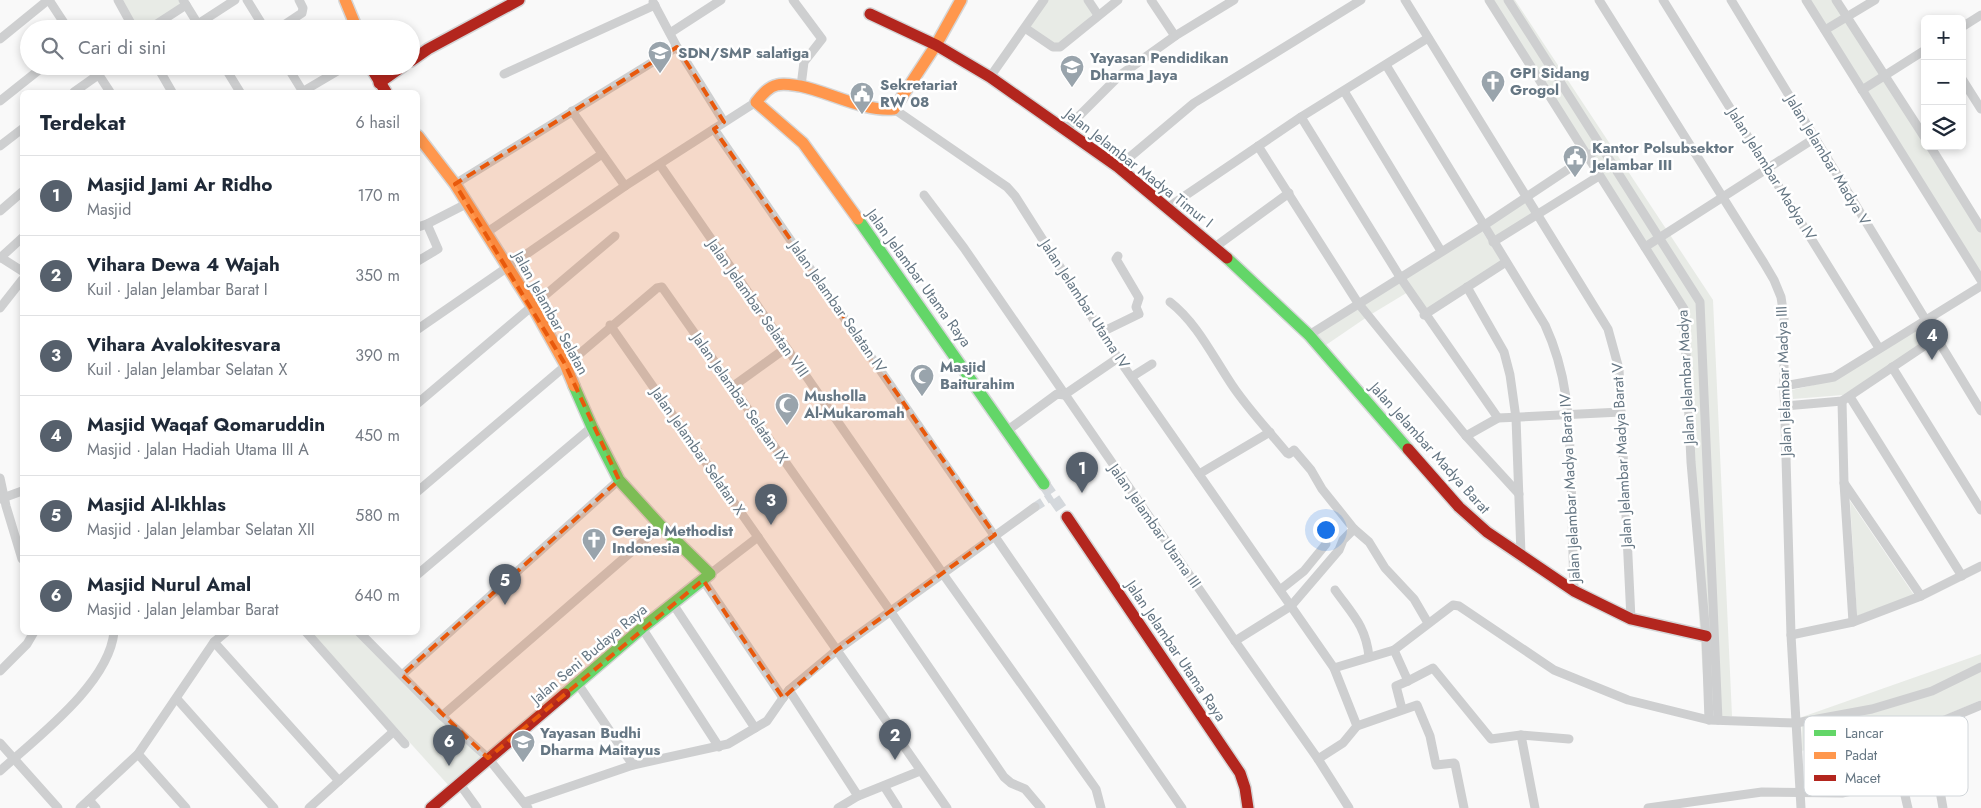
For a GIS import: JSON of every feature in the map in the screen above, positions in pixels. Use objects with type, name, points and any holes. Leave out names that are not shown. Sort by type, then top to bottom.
[{"type":"street","points":[[23,20],[48,0],[62,20]]},
{"type":"street","points":[[118,0],[129,20]]},
{"type":"street","points":[[208,20],[235,0]]},
{"type":"street","points":[[247,0],[259,20]]},
{"type":"street","points":[[292,20],[302,13],[303,8],[299,0]]},
{"type":"street","points":[[345,0],[353,20]]},
{"type":"street","points":[[670,32],[720,0]]},
{"type":"street","points":[[420,328],[625,186],[756,102],[767,89],[779,84],[801,86],[845,99],[866,108],[876,110],[894,109],[936,45],[961,0]]},
{"type":"street","points":[[990,77],[1044,0]]},
{"type":"street","points":[[1088,0],[1098,15]]},
{"type":"street","points":[[1025,28],[1057,48],[1062,46],[1118,0]]},
{"type":"street","points":[[1152,0],[1175,36]]},
{"type":"street","points":[[1066,129],[1119,76],[1220,4],[1234,0]]},
{"type":"street","points":[[1118,167],[1194,103],[1361,0]]},
{"type":"street","name":"Jalan Jelambar Madya Barat V","points":[[1405,0],[1608,329],[1619,369],[1631,619]]},
{"type":"street","name":"Jalan Jelambar Madya","points":[[1489,0],[1684,309],[1690,462],[1713,720]]},
{"type":"street","name":"Jalan Jelambar Madya","points":[[1508,0],[1600,148],[1700,302],[1713,720]]},
{"type":"street","name":"Jalan Jelambar Madya III","points":[[1599,0],[1774,280],[1780,297],[1784,317],[1784,386],[1791,635],[1801,808]]},
{"type":"street","name":"Jalan Jelambar Madya V","points":[[1731,0],[1981,410]]},
{"type":"street","points":[[1806,0],[1981,280]]},
{"type":"street","points":[[1836,0],[1921,132]]},
{"type":"street","points":[[1824,30],[1875,0]]},
{"type":"street","points":[[420,55],[512,1]]},
{"type":"street","points":[[796,1],[822,39],[804,62],[801,86]]},
{"type":"street","name":"Jalan Jelambar Madya IV","points":[[1666,1],[1879,348]]},
{"type":"street","points":[[161,20],[184,2],[196,20]]},
{"type":"street","points":[[504,74],[654,3],[677,47],[724,122]]},
{"type":"street","name":"Jalan Jelambar Madya Timur I","points":[[870,14],[936,45],[990,77],[1118,167],[1215,247],[1309,335]]},
{"type":"street","points":[[1966,24],[1981,15]]},
{"type":"street","points":[[0,39],[20,23]]},
{"type":"street","points":[[1167,208],[1301,117],[1428,38]]},
{"type":"street","points":[[455,184],[677,47]]},
{"type":"street","points":[[1862,90],[1921,53]]},
{"type":"street","name":"Jalan Jelambar Madya Barat IV","points":[[1386,65],[1541,318],[1552,340],[1563,375],[1568,414],[1574,592]]},
{"type":"street","points":[[0,101],[33,75]]},
{"type":"street","points":[[77,90],[98,75],[109,90]]},
{"type":"street","points":[[162,75],[171,90]]},
{"type":"street","points":[[230,75],[239,90]]},
{"type":"street","points":[[292,75],[301,90]]},
{"type":"street","points":[[305,90],[331,75]]},
{"type":"street","points":[[375,75],[385,90]]},
{"type":"street","points":[[379,82],[390,75]]},
{"type":"street","points":[[1966,85],[1981,109]]},
{"type":"street","points":[[1344,91],[1441,251]]},
{"type":"street","name":"Jalan Jelambar Utama Raya","points":[[756,102],[803,144],[1008,430],[1044,484]]},
{"type":"street","name":"Jalan Jelambar Utama IV","points":[[894,109],[1007,187],[1015,196],[1118,358],[1334,668],[1357,726]]},
{"type":"street","points":[[572,111],[625,186]]},
{"type":"street","points":[[1301,117],[1424,314],[1498,418]]},
{"type":"street","name":"Jalan Jelambar Selatan IV","points":[[714,129],[1182,808]]},
{"type":"street","points":[[0,146],[20,131]]},
{"type":"street","points":[[1645,247],[1815,138]]},
{"type":"street","name":"Jalan Jelambar Selatan","points":[[420,139],[468,202],[533,307],[565,364],[592,427],[619,480],[706,577],[783,698]]},
{"type":"street","points":[[1258,146],[1358,303],[1466,436],[1519,494]]},
{"type":"street","points":[[1309,335],[1483,226],[1600,148]]},
{"type":"street","points":[[1932,150],[1981,228]]},
{"type":"street","points":[[486,233],[602,154]]},
{"type":"street","name":"Jalan Jelambar Selatan VIII","points":[[660,165],[943,573],[1096,789],[1100,808]]},
{"type":"street","points":[[1493,242],[1599,176]]},
{"type":"street","points":[[0,211],[20,194]]},
{"type":"street","points":[[1215,247],[1289,194]]},
{"type":"street","name":"Jalan Jelambar Utama III","points":[[924,195],[964,248],[1318,759],[1349,808]]},
{"type":"street","points":[[420,260],[438,249],[420,225],[468,202]]},
{"type":"street","points":[[420,401],[616,236]]},
{"type":"street","points":[[20,240],[0,258],[20,270]]},
{"type":"street","points":[[1102,332],[1140,314],[1136,306],[1139,298],[1116,259],[1118,256]]},
{"type":"street","points":[[1424,314],[1506,262]]},
{"type":"street","points":[[0,308],[20,283]]},
{"type":"street","points":[[1784,386],[1834,377],[1981,286]]},
{"type":"street","points":[[1467,287],[1506,357],[1510,375],[1516,418],[1521,554]]},
{"type":"street","name":"Jalan Jelambar Selatan IX","points":[[610,325],[657,288],[664,288],[1004,777],[1011,783],[1026,789],[1041,808]]},
{"type":"street","points":[[1170,302],[1182,312],[1232,385],[1287,453],[1294,450],[1306,463],[1322,490],[1354,529],[1369,542],[1386,568],[1414,599],[1428,623]]},
{"type":"street","points":[[420,489],[610,325]]},
{"type":"street","name":"Jalan Jelambar Selatan X","points":[[610,325],[947,808]]},
{"type":"street","name":"Jalan Jelambar Madya Barat","points":[[1309,335],[1459,507],[1487,532],[1574,592],[1631,619],[1706,636]]},
{"type":"street","points":[[1785,406],[1846,399],[1936,338]]},
{"type":"street","points":[[732,387],[786,348]]},
{"type":"street","points":[[1008,430],[1058,394],[1064,394],[1118,358]]},
{"type":"street","points":[[1132,376],[1152,364]]},
{"type":"street","points":[[1892,367],[1981,510]]},
{"type":"street","points":[[1846,399],[1844,483],[1852,622]]},
{"type":"street","points":[[1846,399],[1962,576]]},
{"type":"street","points":[[1466,436],[1498,418],[1621,412]]},
{"type":"street","points":[[420,572],[592,427]]},
{"type":"street","points":[[1199,474],[1270,432]]},
{"type":"street","points":[[1690,443],[1705,444]]},
{"type":"street","points":[[1690,462],[1706,463]]},
{"type":"street","points":[[0,478],[2,499],[20,553]]},
{"type":"street","points":[[402,675],[619,480]]},
{"type":"street","points":[[1844,483],[1921,596]]},
{"type":"street","points":[[2,499],[20,492]]},
{"type":"street","points":[[361,635],[442,716],[488,758],[527,805],[633,765],[719,747],[767,721],[789,690],[837,650],[1035,508]]},
{"type":"street","name":"Jalan Jelambar Utama Raya","points":[[1067,517],[1240,773],[1245,788],[1248,808]]},
{"type":"street","points":[[442,716],[661,526]]},
{"type":"street","points":[[1235,641],[1291,606],[1339,550],[1343,540],[1354,529]]},
{"type":"street","points":[[706,577],[758,537]]},
{"type":"street","points":[[1280,590],[1304,571],[1326,544]]},
{"type":"street","points":[[1791,635],[1852,622],[1921,596],[1981,566]]},
{"type":"street","name":"Jalan Seni Budaya Raya","points":[[431,808],[642,628],[706,577]]},
{"type":"street","points":[[1335,590],[1363,631],[1367,640],[1369,657]]},
{"type":"street","points":[[673,604],[755,728]]},
{"type":"street","points":[[1334,668],[1394,650],[1407,642],[1428,623],[1453,605],[1459,606],[1554,670],[1628,700],[1713,720],[1796,723],[1804,722]]},
{"type":"street","points":[[642,628],[719,747]]},
{"type":"street","points":[[0,671],[27,644],[32,635]]},
{"type":"street","points":[[0,771],[75,702],[90,684],[107,656],[113,635]]},
{"type":"street","points":[[80,808],[138,754],[214,642],[222,635]]},
{"type":"street","points":[[309,635],[405,744]]},
{"type":"street","points":[[214,642],[339,781]]},
{"type":"street","points":[[1394,650],[1408,681]]},
{"type":"street","points":[[1834,716],[1872,709],[1905,700],[1946,685],[1981,667]]},
{"type":"street","points":[[1402,709],[1396,686],[1433,668],[1489,738],[1493,740],[1521,735],[1569,739]]},
{"type":"street","points":[[578,684],[633,765]]},
{"type":"street","points":[[789,690],[858,796]]},
{"type":"street","points":[[177,699],[274,808]]},
{"type":"street","points":[[1318,759],[1343,743],[1357,726],[1418,705],[1430,736],[1436,766],[1455,763],[1464,808]]},
{"type":"street","points":[[1954,716],[1981,705]]},
{"type":"street","points":[[309,808],[393,732]]},
{"type":"street","points":[[1521,735],[1535,808]]},
{"type":"street","points":[[0,743],[58,808]]},
{"type":"street","points":[[138,754],[186,808]]},
{"type":"street","points":[[844,806],[858,796],[920,771]]},
{"type":"street","points":[[460,783],[477,808]]},
{"type":"street","points":[[884,786],[898,808]]},
{"type":"street","points":[[1648,808],[1712,803],[1762,792],[1804,792]]},
{"type":"street","points":[[89,800],[96,808]]},
{"type":"highlighted area","points":[[677,47],[724,122],[714,129],[995,535],[837,650],[783,698],[703,580],[488,758],[402,675],[619,480],[565,364],[455,184]]},
{"type":"shaded area","points":[[118,0],[183,0],[186,5],[163,20],[129,20]]},
{"type":"shaded area","points":[[1046,0],[1084,0],[1094,13],[1057,48],[1027,26]]},
{"type":"shaded area","points":[[1489,0],[1515,0],[1713,300],[1732,716],[1706,719],[1678,308]]},
{"type":"shaded area","points":[[1808,0],[1834,0],[1844,16],[1825,29]]},
{"type":"shaded area","points":[[1850,18],[1921,133],[1921,150],[1931,150],[1981,231],[1981,280],[1826,31]]},
{"type":"shaded area","points":[[1526,198],[1535,215],[1493,242],[1485,226]]},
{"type":"shaded area","points":[[1480,228],[1503,263],[1425,313],[1401,277]]},
{"type":"shaded area","points":[[1399,279],[1408,292],[1370,315],[1361,303]]},
{"type":"shaded area","points":[[1358,305],[1367,317],[1323,347],[1311,335]]},
{"type":"shaded area","points":[[1924,323],[1933,338],[1843,395],[1793,399],[1792,390],[1835,380]]},
{"type":"shaded area","points":[[1850,501],[1914,595],[1857,616]]},
{"type":"shaded area","points":[[313,635],[359,635],[482,759],[450,787]]},
{"type":"shaded area","points":[[1981,654],[1981,700],[1944,716],[1805,716]]},
{"type":"shaded area","points":[[1804,716],[1804,750],[1801,751],[1802,717]]},
{"type":"tunnel","points":[[1044,484],[1067,517]]},
{"type":"tunnel","points":[[1035,507],[1052,496]]},
{"type":"traffic: fast","points":[[858,219],[1044,484]]},
{"type":"traffic: fast","points":[[1227,258],[1309,335],[1408,449]]},
{"type":"traffic: fast","points":[[565,694],[642,628],[710,574],[661,526],[619,480],[574,386]]},
{"type":"traffic: slow","points":[[345,0],[353,20]]},
{"type":"traffic: slow","points":[[858,219],[803,143],[756,102],[771,88],[785,84],[811,89],[871,108],[894,109],[936,45],[961,0]]},
{"type":"traffic: slow","points":[[420,139],[455,184],[533,307],[565,364],[574,386]]},
{"type":"traffic: jam","points":[[420,55],[519,0]]},
{"type":"traffic: jam","points":[[870,14],[936,45],[990,77],[1118,167],[1227,258]]},
{"type":"traffic: jam","points":[[376,75],[385,90]]},
{"type":"traffic: jam","points":[[379,83],[390,75]]},
{"type":"traffic: jam","points":[[1408,449],[1459,507],[1487,532],[1574,591],[1631,619],[1706,636]]},
{"type":"traffic: jam","points":[[1067,517],[1240,773],[1245,788],[1248,808]]},
{"type":"traffic: jam","points":[[431,808],[565,694]]},
{"type":"place","name":"SDN/SMP salatiga","points":[[660,74]]},
{"type":"place","name":"Yayasan Pendidikan Dharma Jaya","points":[[1072,88]]},
{"type":"place","name":"GPI Sidang Grogol","points":[[1493,103]]},
{"type":"place","name":"Sekretariat RW 08","points":[[862,115]]},
{"type":"place","name":"Kantor Polsubsektor Jelambar III","points":[[1575,178]]},
{"type":"place","name":"Masjid Waqaf Qomaruddin","points":[[1932,360]]},
{"type":"place","name":"Masjid Baiturahim","points":[[922,397]]},
{"type":"place","name":"Musholla Al-Mukaromah","points":[[787,426]]},
{"type":"place","name":"Masjid Jami Ar Ridho","points":[[1082,493]]},
{"type":"place","name":"Vihara Avalokitesvara","points":[[771,525]]},
{"type":"place","name":"Gereja Methodist Indonesia","points":[[594,561]]},
{"type":"place","name":"Masjid Al-Ikhlas","points":[[505,605]]},
{"type":"place","name":"Vihara Dewa 4 Wajah","points":[[895,760]]},
{"type":"place","name":"Yayasan Budhi Dharma Maitayus","points":[[523,763]]},
{"type":"place","name":"Masjid Nurul Amal","points":[[449,766]]}]
